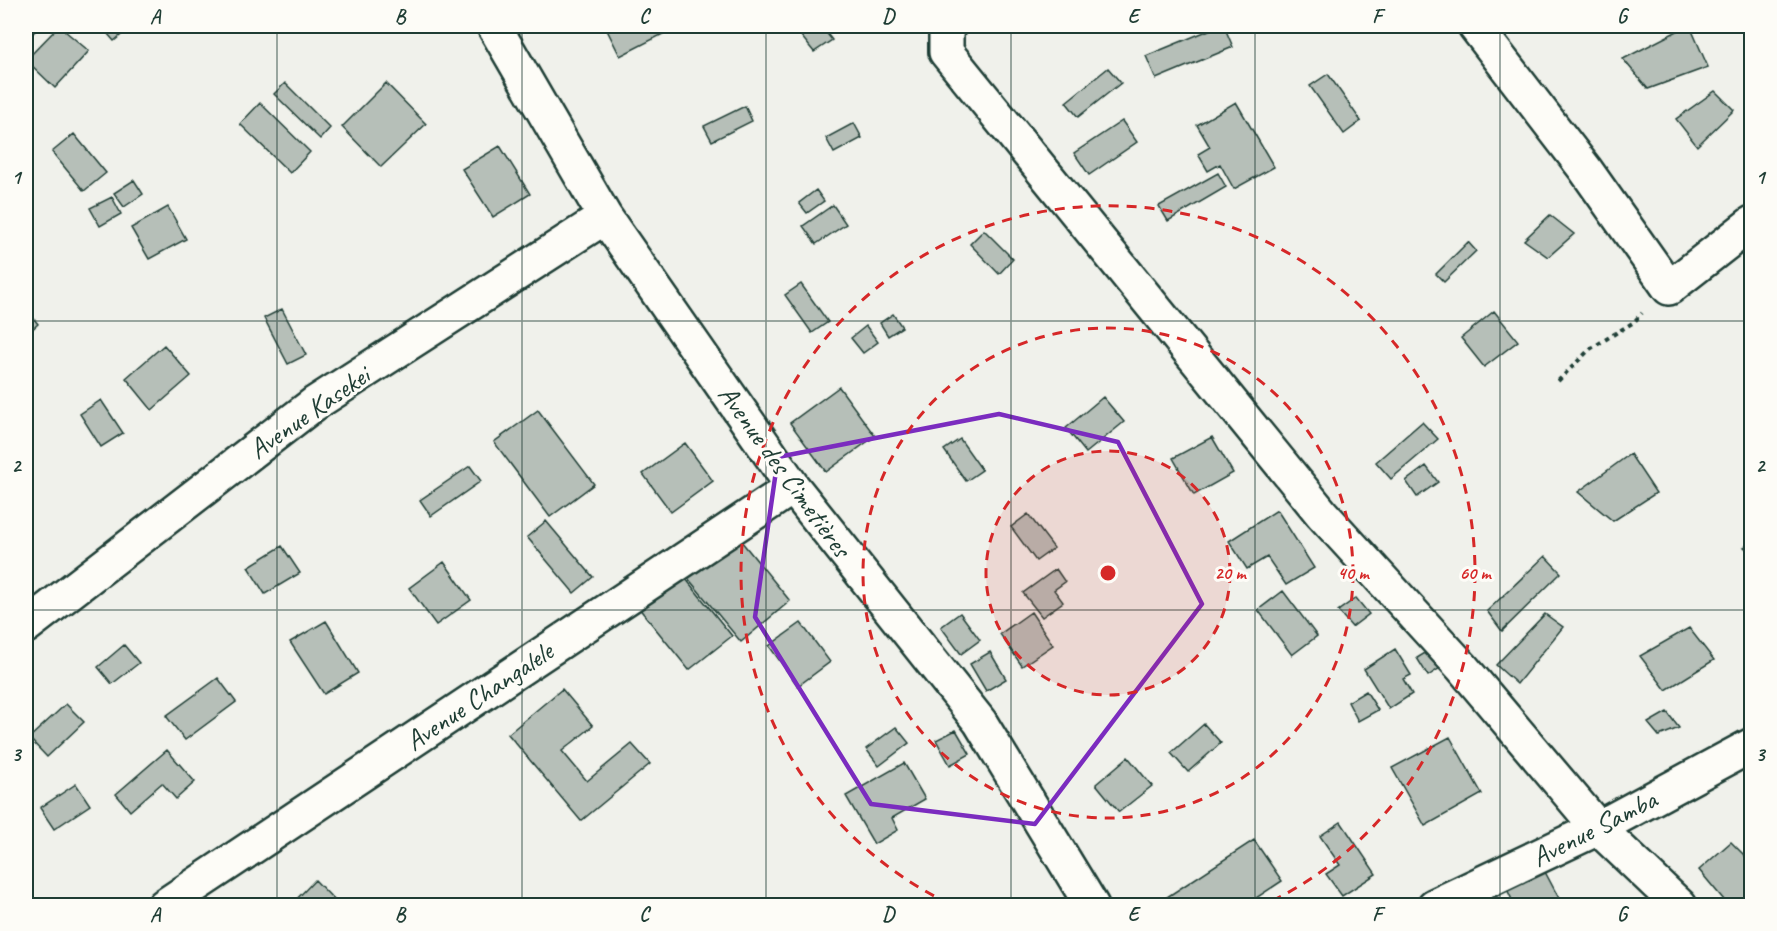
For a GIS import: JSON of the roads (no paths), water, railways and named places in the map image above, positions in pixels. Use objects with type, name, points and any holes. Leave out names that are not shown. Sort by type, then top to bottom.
[{"type":"street","name":"Avenue des Cimetières","points":[[494,26],[605,217],[793,487],[980,722],[1092,906]]},
{"type":"street","points":[[949,26],[946,31],[946,52],[1322,514],[1462,667],[1598,828],[1680,906]]},
{"type":"street","points":[[1475,26],[1585,169],[1669,288],[1752,223]]},
{"type":"street","name":"Avenue Kasekei","points":[[26,626],[314,404],[605,217]]},
{"type":"street","name":"Avenue Changalele","points":[[164,906],[793,487]]},
{"type":"street","name":"Avenue Samba","points":[[1434,906],[1598,828],[1752,745]]}]
